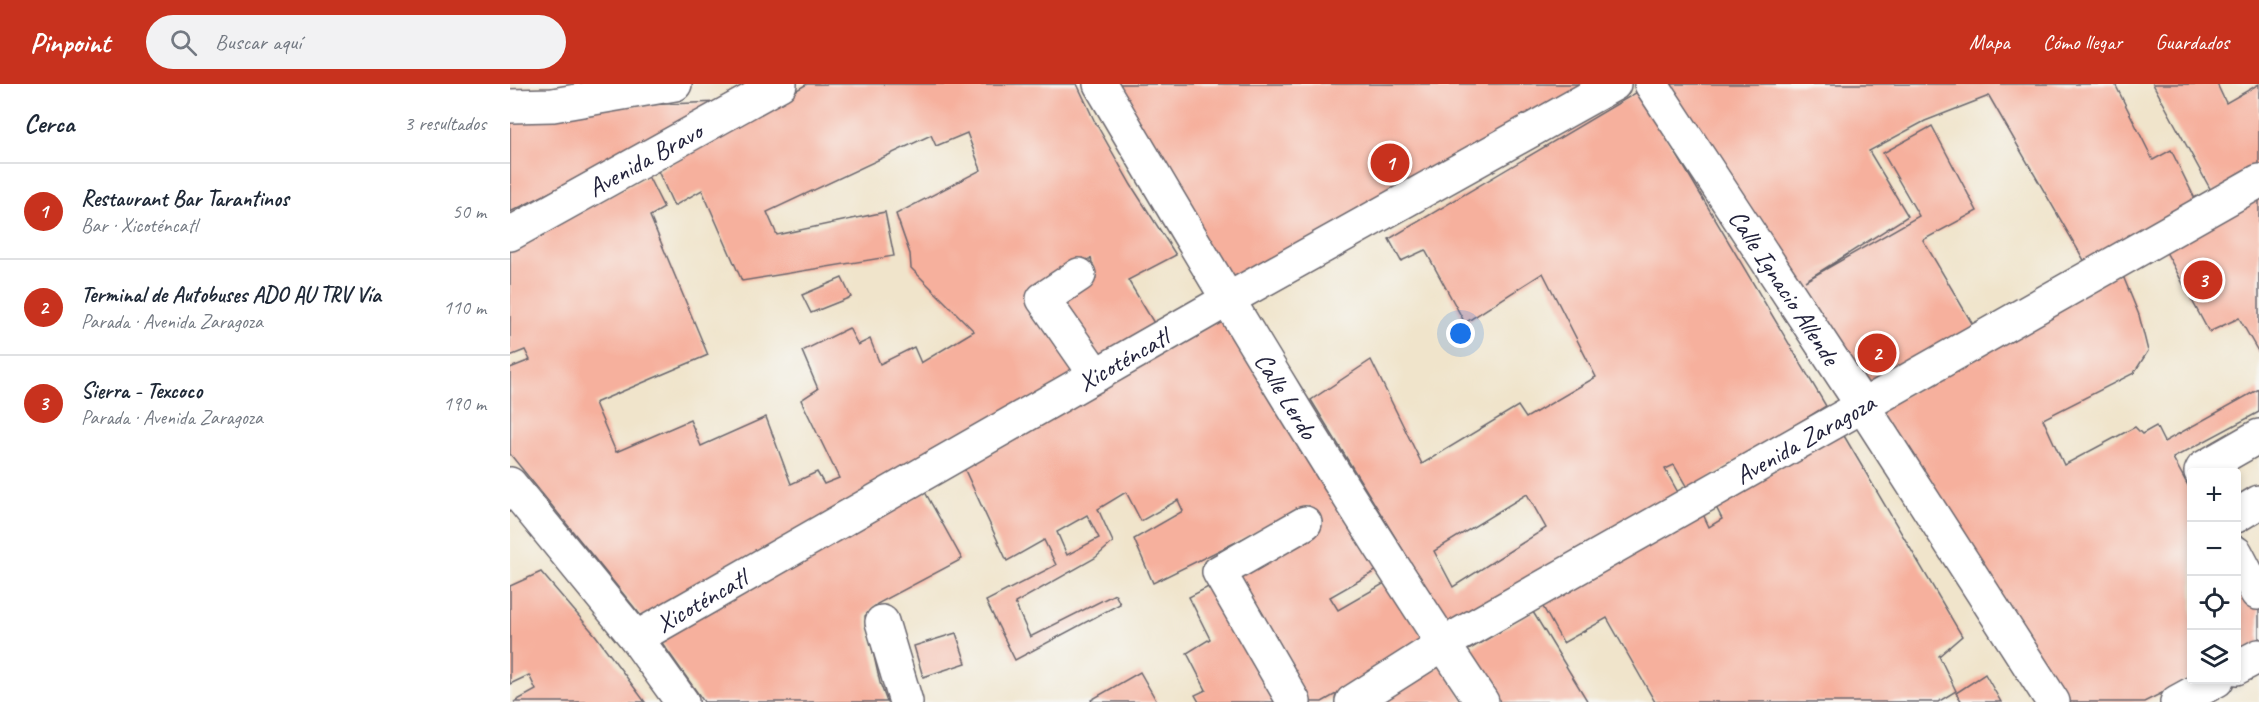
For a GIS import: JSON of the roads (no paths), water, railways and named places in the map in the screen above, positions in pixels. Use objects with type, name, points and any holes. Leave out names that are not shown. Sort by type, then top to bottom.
[{"type":"street","points":[[510,106],[546,94],[675,84]]},
{"type":"street","name":"Avenida Bravo","points":[[510,234],[780,84]]},
{"type":"street","name":"Calle Lerdo","points":[[1100,84],[1227,300],[1443,644],[1482,702]]},
{"type":"street","name":"Xicoténcatl","points":[[636,638],[1227,300],[1614,84]]},
{"type":"street","name":"Calle Ignacio Allende","points":[[1652,84],[2053,702]]},
{"type":"street","name":"Avenida Zaragoza","points":[[1352,702],[1443,644],[2259,180]]},
{"type":"street","points":[[1079,275],[1043,299],[1096,375]]},
{"type":"street","points":[[2203,468],[2259,436]]},
{"type":"street","points":[[510,484],[636,638],[682,702]]},
{"type":"street","points":[[2241,513],[2259,502]]},
{"type":"street","points":[[1294,702],[1219,572],[1305,524]]},
{"type":"street","points":[[2241,562],[2258,593]]},
{"type":"street","points":[[882,622],[906,702]]},
{"type":"street","points":[[2241,665],[2259,656]]},
{"type":"street","points":[[2177,702],[2210,684]]},
{"type":"place","name":"Restaurant Bar Tarantinos","points":[[1390,163]]},
{"type":"place","name":"Sierra - Texcoco","points":[[2203,280]]},
{"type":"place","name":"Terminal de Autobuses ADO AU TRV Vía","points":[[1877,353]]}]
